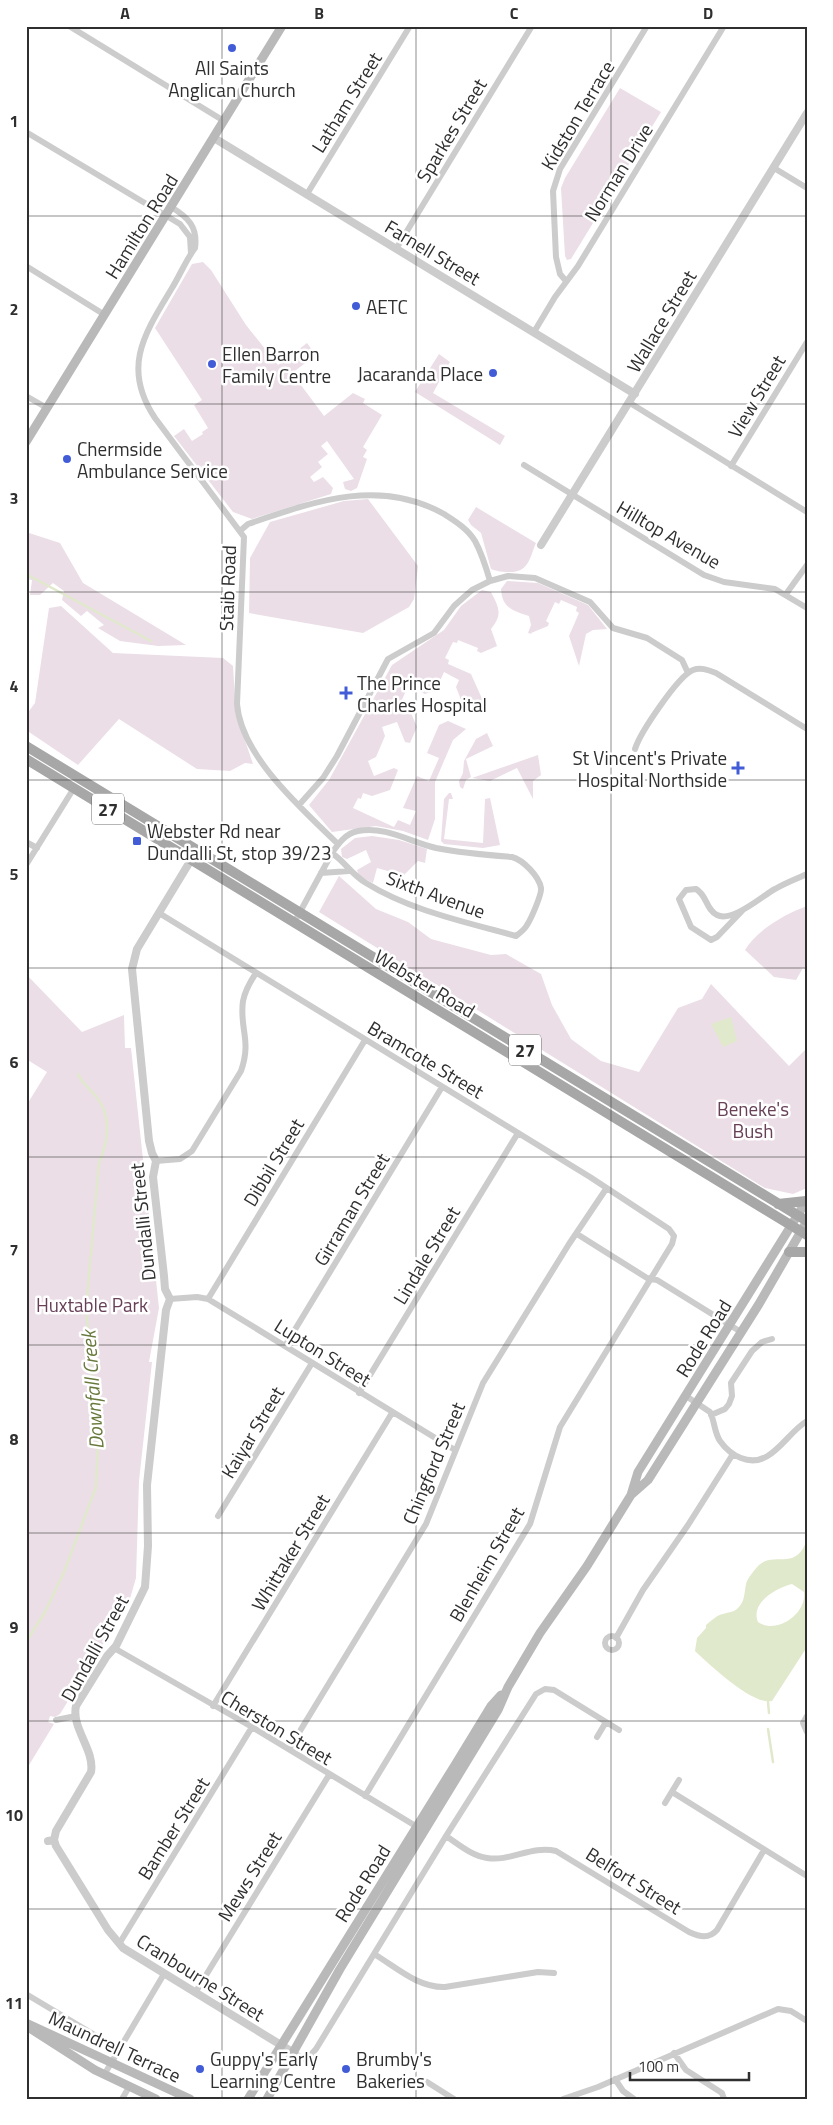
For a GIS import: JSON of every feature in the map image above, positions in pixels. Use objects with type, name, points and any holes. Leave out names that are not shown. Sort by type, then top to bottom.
[{"type":"main road","name":"Hamilton Road","points":[[26,442],[282,26]]},
{"type":"main road","name":"Webster Road","points":[[26,746],[300,911],[804,1220]]},
{"type":"main road","name":"Webster Road","points":[[26,759],[804,1233]]},
{"type":"main road","points":[[778,1204],[806,1200]]},
{"type":"main road","name":"Rode Road","points":[[631,1495],[648,1480],[742,1332],[789,1252],[804,1233],[806,1200]]},
{"type":"main road","name":"Rode Road","points":[[248,2099],[498,1710],[508,1687],[543,1628],[587,1566],[631,1495],[638,1472],[791,1226],[804,1220]]},
{"type":"main road","points":[[789,1252],[807,1252]]},
{"type":"main road","name":"Rode Road","points":[[267,2099],[420,1829]]},
{"type":"main road","name":"Maundrell Terrace","points":[[26,2025],[190,2099]]},
{"type":"main road","name":"Maundrell Terrace","points":[[26,2025],[60,2050],[104,2075],[156,2099]]},
{"type":"street","points":[[69,26],[224,121]]},
{"type":"street","name":"Latham Street","points":[[307,194],[410,26]]},
{"type":"street","name":"Sparkes Street","points":[[396,249],[532,26]]},
{"type":"street","name":"Kidston Terrace","points":[[566,281],[560,274],[556,257],[554,184],[560,169],[647,26]]},
{"type":"street","name":"Norman Drive","points":[[534,332],[566,281],[578,266],[724,26]]},
{"type":"street","name":"Wallace Street","points":[[541,546],[807,113]]},
{"type":"street","points":[[26,132],[165,217],[180,224],[187,231],[191,253]]},
{"type":"street","name":"Farnell Street","points":[[214,138],[636,394]]},
{"type":"street","points":[[774,168],[807,188]]},
{"type":"street","name":"Staib Road","points":[[171,207],[188,218],[194,229],[196,243],[143,341],[139,366],[140,383],[148,407],[155,418],[244,537],[238,713],[255,755],[338,844]]},
{"type":"street","points":[[26,266],[105,314]]},
{"type":"street","name":"View Street","points":[[731,466],[807,342]]},
{"type":"street","points":[[26,396],[47,408]]},
{"type":"street","points":[[630,403],[807,512]]},
{"type":"street","name":"Hilltop Avenue","points":[[524,465],[704,575],[729,583],[771,588],[786,594],[807,608]]},
{"type":"street","points":[[240,531],[248,524],[332,499],[366,494],[393,496],[435,509],[460,525],[475,541],[483,556],[490,580]]},
{"type":"street","points":[[786,594],[807,565]]},
{"type":"street","points":[[299,804],[322,778],[337,756],[388,659],[434,633],[464,596],[490,580],[508,576],[536,578],[583,599],[594,605],[614,628],[648,638],[682,660],[688,673]]},
{"type":"street","points":[[635,749],[646,726],[688,673],[700,669],[716,673],[807,729]]},
{"type":"street","points":[[26,865],[74,788]]},
{"type":"street","name":"Sixth Avenue","points":[[332,853],[344,861],[349,871],[365,883],[391,897],[423,909],[516,936],[526,927],[541,892],[540,885],[530,870],[520,859],[512,857],[467,854],[428,845],[400,835],[377,831],[358,831],[348,835],[338,844]]},
{"type":"street","points":[[26,842],[37,848]]},
{"type":"street","points":[[294,923],[338,844]]},
{"type":"street","name":"Dundalli Street","points":[[56,1720],[76,1716],[77,1704],[106,1656],[114,1648],[140,1600],[147,1580],[148,1475],[166,1310],[170,1299],[165,1290],[162,1267],[153,1177],[156,1161],[149,1141],[132,969],[137,949],[197,850]]},
{"type":"street","points":[[321,873],[349,871]]},
{"type":"street","points":[[742,911],[726,917],[717,915],[711,910],[703,895],[694,889],[684,892],[679,899],[690,927],[700,935],[711,940],[717,937],[742,911],[774,889],[807,874]]},
{"type":"street","name":"Bramcote Street","points":[[159,913],[518,1133],[669,1229],[674,1236]]},
{"type":"street","points":[[156,1161],[180,1159],[192,1151],[241,1071],[246,1057],[247,1042],[243,1002],[246,990],[256,973]]},
{"type":"street","name":"Dibbil Street","points":[[208,1300],[365,1040]]},
{"type":"street","name":"Girraman Street","points":[[285,1346],[442,1087]]},
{"type":"street","name":"Lindale Street","points":[[359,1393],[518,1133]]},
{"type":"street","name":"Chingford Street","points":[[289,1749],[426,1524],[483,1382],[606,1189]]},
{"type":"street","points":[[577,1234],[647,1278],[657,1280],[742,1332]]},
{"type":"street","name":"Blenheim Street","points":[[364,1796],[530,1524],[560,1427],[652,1279],[672,1244],[674,1236]]},
{"type":"street","name":"Lupton Street","points":[[170,1299],[197,1297],[208,1300],[455,1450]]},
{"type":"street","points":[[711,1415],[725,1409],[730,1404],[732,1396],[731,1383],[752,1351],[764,1341],[772,1339]]},
{"type":"street","name":"Kaiyar Street","points":[[218,1516],[312,1363]]},
{"type":"street","points":[[686,1396],[698,1402],[711,1415],[715,1432],[720,1441],[733,1454],[752,1461],[767,1457],[807,1421]]},
{"type":"street","name":"Whittaker Street","points":[[213,1706],[392,1413]]},
{"type":"street","points":[[616,1638],[642,1590],[688,1525],[733,1454]]},
{"type":"street","name":"Cherston Street","points":[[114,1648],[252,1727],[420,1829]]},
{"type":"street","points":[[294,2054],[304,2060],[309,2058],[446,1836],[534,1696],[540,1690],[556,1691],[619,1730]]},
{"type":"street","name":"Cranbourne Street","points":[[76,1716],[92,1769],[51,1840],[108,1930],[119,1944],[130,1953],[294,2054]]},
{"type":"street","points":[[807,1716],[803,1724],[807,1732]]},
{"type":"street","points":[[597,1737],[606,1722]]},
{"type":"street","name":"Bamber Street","points":[[119,1944],[252,1727]]},
{"type":"street","name":"Mews Street","points":[[195,1993],[329,1775]]},
{"type":"street","points":[[665,1803],[680,1780]]},
{"type":"street","points":[[672,1792],[807,1876]]},
{"type":"street","name":"Belfort Street","points":[[446,1836],[477,1855],[486,1858],[539,1850],[556,1851],[689,1932],[704,1937],[713,1934],[717,1930],[764,1850]]},
{"type":"street","points":[[374,1954],[418,1982],[433,1987],[444,1987],[538,1972],[554,1973]]},
{"type":"street","points":[[104,2075],[164,1974]]},
{"type":"street","name":"Maundrell Terrace","points":[[26,1994],[118,2050]]},
{"type":"street","points":[[563,2099],[616,2079],[778,2009],[787,2010],[807,2021]]},
{"type":"street","points":[[674,2053],[682,2067],[722,2094],[724,2099]]},
{"type":"street","points":[[616,2079],[623,2091],[634,2099]]},
{"type":"street","points":[[427,2082],[454,2099]]},
{"type":"street","points":[[122,2099],[128,2087]]},
{"type":"green space","points":[[620,88],[661,112],[571,259],[567,260],[565,256],[561,188],[565,178]]},
{"type":"green space","points":[[203,262],[211,270],[246,325],[278,365],[307,343],[316,355],[292,373],[324,416],[353,393],[365,399],[363,403],[382,415],[363,447],[367,450],[363,457],[367,459],[357,488],[351,491],[345,489],[343,482],[354,479],[327,441],[321,446],[328,454],[318,462],[322,467],[310,477],[314,482],[323,477],[333,488],[331,494],[252,519],[233,512],[174,436],[184,429],[192,441],[203,434],[202,432],[208,428],[194,405],[202,400],[155,328],[192,264]]},
{"type":"green space","points":[[439,354],[450,362],[433,393],[505,436],[500,445],[415,392]]},
{"type":"green space","points":[[368,499],[418,566],[414,599],[409,607],[363,633],[249,613],[250,558],[270,522],[344,501]]},
{"type":"green space","points":[[476,507],[536,543],[528,562],[522,569],[502,572],[491,569],[481,533],[468,520]]},
{"type":"green space","points":[[26,532],[60,543],[83,583],[186,645],[158,646],[120,641],[98,628],[104,625],[87,611],[81,616],[62,600],[64,591],[53,583],[40,595],[30,595],[32,580],[26,579]]},
{"type":"green space","points":[[507,581],[538,583],[588,605],[607,629],[593,630],[586,634],[579,666],[569,636],[579,613],[576,611],[577,607],[561,600],[559,604],[555,602],[546,621],[549,623],[548,626],[532,634],[528,633],[531,625],[529,616],[509,608],[504,601],[501,589]]},
{"type":"green space","points":[[482,590],[491,592],[498,607],[497,619],[491,629],[497,646],[481,653],[477,651],[478,648],[458,640],[457,643],[453,642],[445,658],[449,660],[448,664],[471,674],[484,703],[477,704],[473,713],[465,710],[456,687],[459,680],[444,672],[436,690],[425,694],[408,686],[401,702],[408,706],[417,727],[410,743],[405,742],[397,722],[382,727],[385,736],[376,757],[368,761],[374,776],[394,768],[398,770],[390,790],[372,796],[363,793],[361,799],[358,798],[353,808],[394,827],[398,820],[410,825],[416,811],[403,808],[417,776],[429,781],[439,758],[427,753],[439,725],[448,721],[466,729],[453,740],[435,782],[435,819],[428,840],[403,831],[376,826],[332,832],[309,805],[329,780],[392,665],[444,630],[461,606]]},
{"type":"green space","points":[[61,606],[113,653],[223,658],[233,666],[236,714],[253,764],[245,763],[230,771],[197,769],[119,719],[78,765],[26,730],[26,715],[35,703],[49,608]]},
{"type":"green space","points":[[487,733],[493,746],[466,759],[471,777],[466,780],[463,789],[460,787],[459,781],[463,773],[464,761],[476,739]]},
{"type":"green space","points":[[538,755],[541,775],[533,781],[533,799],[517,768],[490,781],[472,778]]},
{"type":"green space","points":[[451,793],[453,799],[449,799],[444,839],[483,843],[485,799],[490,798],[500,845],[483,848],[444,844],[441,841],[444,799]]},
{"type":"green space","points":[[372,836],[399,840],[427,849],[425,863],[418,861],[402,877],[394,877],[395,873],[377,868],[373,883],[359,876],[357,870],[371,862],[366,850],[347,859],[342,857],[341,849],[355,838]]},
{"type":"green space","name":"Beneke's Bush","points":[[339,876],[376,909],[408,922],[431,939],[491,955],[506,954],[541,974],[552,1005],[571,1039],[601,1061],[639,1072],[678,1008],[702,999],[711,984],[789,1066],[807,1048],[807,1188],[793,1194],[765,1188],[319,912]]},
{"type":"green space","points":[[807,906],[807,971],[803,968],[796,980],[774,977],[745,950],[764,929],[790,913]]},
{"type":"green space","name":"Huxtable Park","points":[[26,974],[82,1032],[124,1015],[125,1048],[131,1048],[159,1308],[149,1362],[152,1362],[139,1481],[136,1578],[129,1602],[60,1714],[55,1717],[50,1716],[48,1722],[54,1724],[26,1770],[26,1106],[47,1072],[26,1059]]},
{"type":"shaded area","points":[[731,1017],[737,1041],[723,1047],[711,1024]]},
{"type":"shaded area","points":[[807,1539],[807,1647],[772,1701],[764,1701],[743,1691],[695,1651],[697,1638],[706,1628],[706,1625],[714,1618],[737,1609],[742,1604],[747,1582],[759,1565],[765,1561],[791,1558],[803,1549]],"holes":[[[792,1584],[804,1592],[801,1608],[789,1620],[773,1626],[758,1622],[758,1609],[766,1597],[772,1593]]]},
{"type":"waterway","points":[[26,574],[151,641]]},
{"type":"waterway","name":"Downfall Creek","points":[[26,1642],[45,1612],[64,1572],[96,1487],[98,1440],[86,1309],[99,1163],[106,1140],[107,1125],[104,1109],[78,1074]]},
{"type":"waterway","points":[[768,1702],[769,1713]]},
{"type":"waterway","points":[[768,1729],[773,1762]]},
{"type":"place","name":"All Saints Anglican Church","points":[[232,48]]},
{"type":"place","name":"AETC","points":[[356,306]]},
{"type":"place","name":"Ellen Barron Family Centre","points":[[212,364]]},
{"type":"place","name":"Jacaranda Place","points":[[493,373]]},
{"type":"place","name":"Chermside Ambulance Service","points":[[67,459]]},
{"type":"place","name":"The Prince Charles Hospital","points":[[346,693]]},
{"type":"place","name":"St Vincent's Private Hospital Northside","points":[[738,768]]},
{"type":"place","name":"Webster Rd near Dundalli St, stop 39/23","points":[[137,841]]},
{"type":"place","name":"Guppy's Early Learning Centre","points":[[200,2069]]},
{"type":"place","name":"Brumby's Bakeries","points":[[346,2069]]}]
